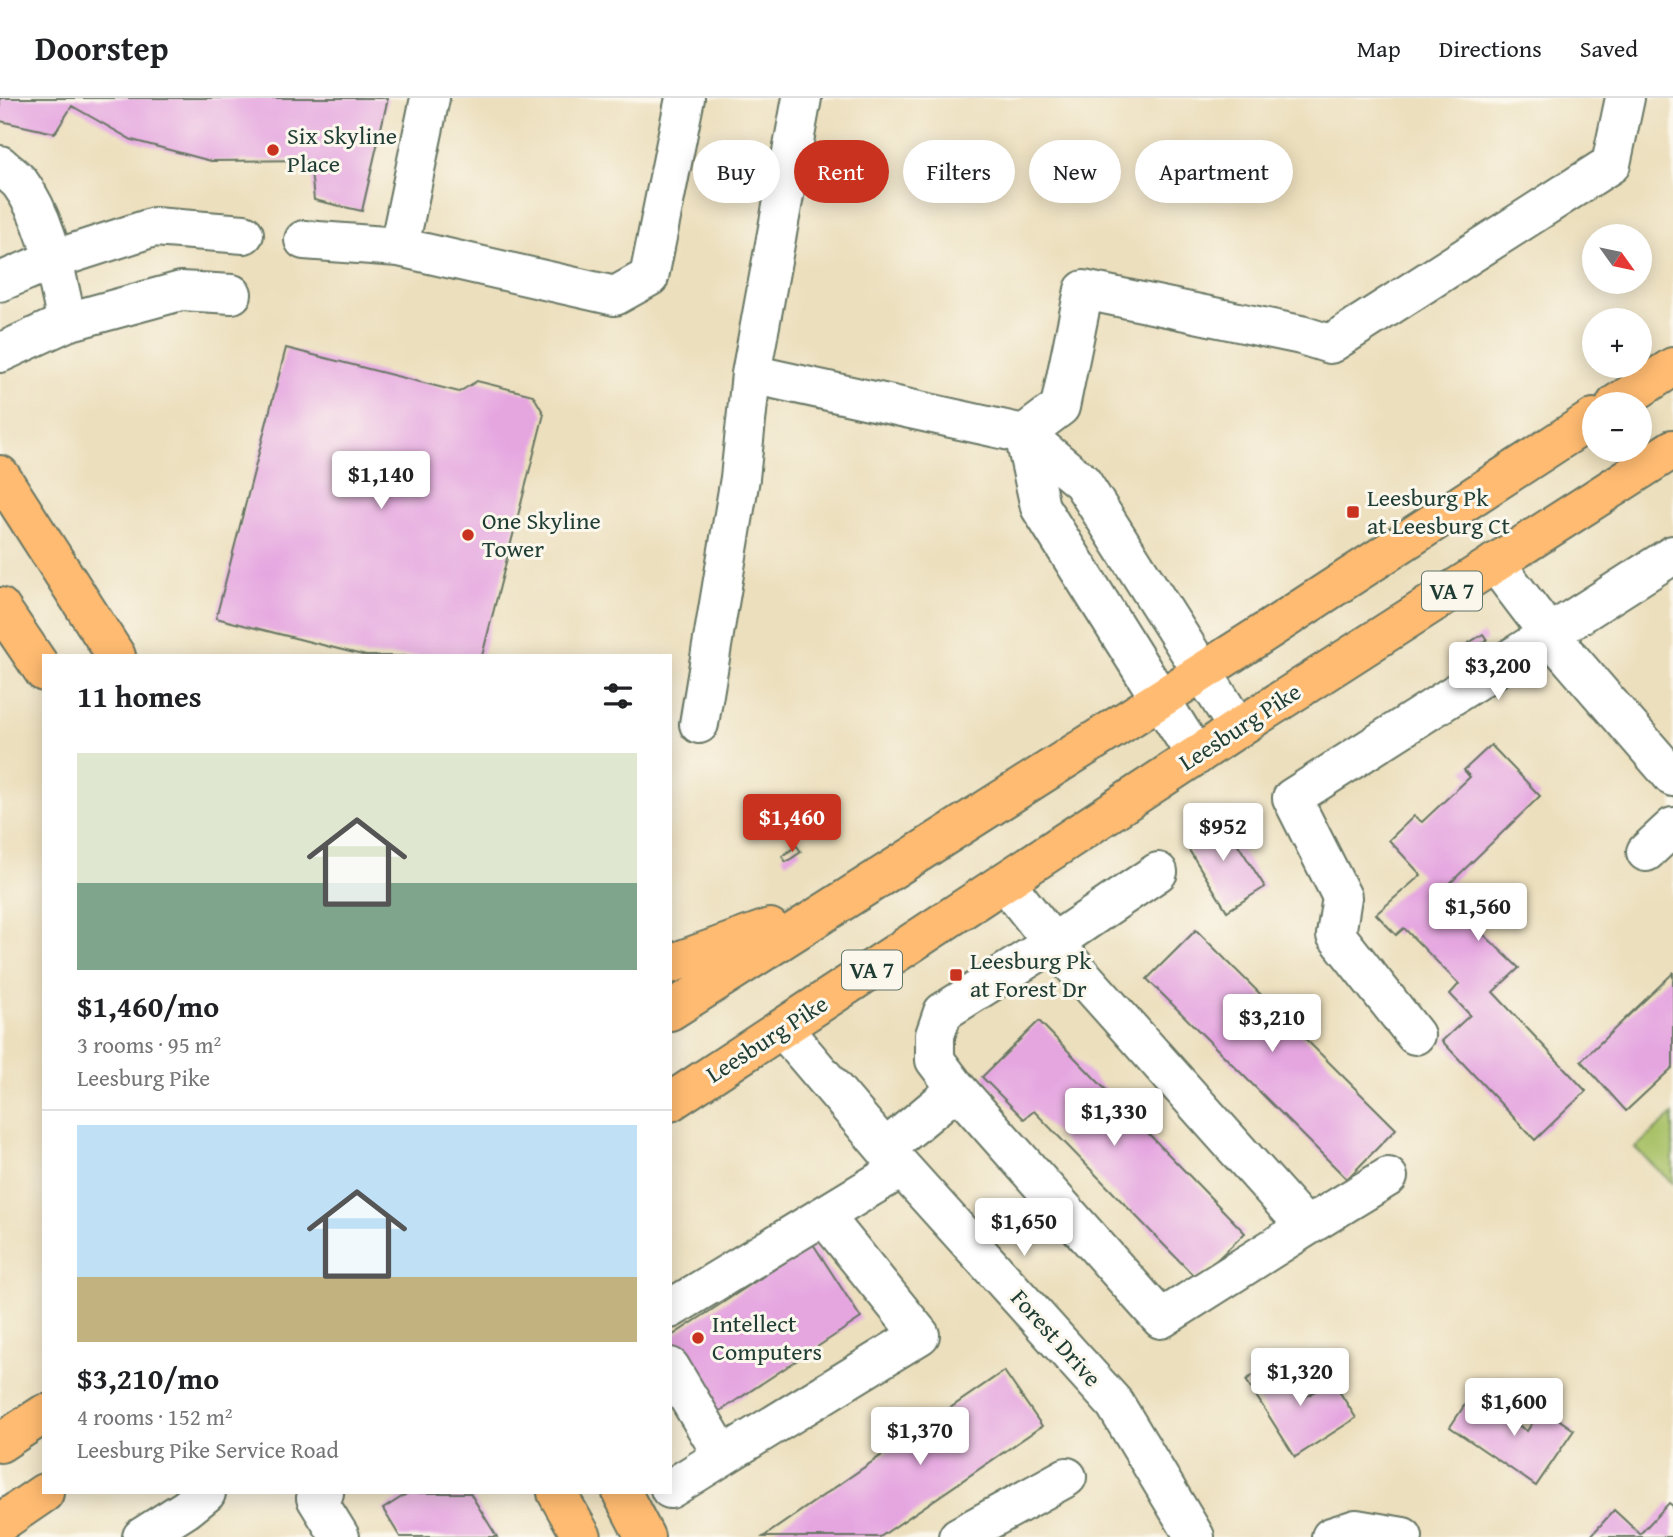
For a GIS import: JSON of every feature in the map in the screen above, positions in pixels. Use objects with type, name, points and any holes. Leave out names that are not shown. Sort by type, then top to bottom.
[{"type":"main road","points":[[1634,392],[1673,367]]},
{"type":"main road","name":"VA 7","points":[[672,1010],[1582,426]]},
{"type":"main road","name":"Leesburg Pike","points":[[672,1101],[1238,729],[1673,449]]},
{"type":"main road","points":[[0,475],[115,654]]},
{"type":"main road","points":[[0,607],[42,669]]},
{"type":"main road","points":[[672,963],[767,929],[870,882]]},
{"type":"main road","points":[[0,1522],[42,1494]]},
{"type":"main road","points":[[558,1494],[582,1537]]},
{"type":"street","points":[[399,247],[430,98]]},
{"type":"street","points":[[304,240],[399,247],[615,296],[649,277],[684,98]]},
{"type":"street","points":[[699,724],[740,478],[751,374],[802,98]]},
{"type":"street","points":[[1024,434],[1060,407],[1084,290],[1301,335],[1330,345],[1611,164],[1625,98]]},
{"type":"street","points":[[0,165],[20,183],[37,215],[52,260],[67,321]]},
{"type":"street","points":[[0,282],[52,260],[154,227],[244,234]]},
{"type":"street","points":[[0,353],[67,321],[181,291],[232,294]]},
{"type":"street","points":[[751,374],[1024,434],[1082,482],[1238,729]]},
{"type":"street","points":[[1024,434],[1040,507],[1196,757]]},
{"type":"street","points":[[1415,1035],[1336,935],[1342,897],[1292,798],[1673,555]]},
{"type":"street","points":[[1495,564],[1549,634],[1673,776]]},
{"type":"street","points":[[1158,872],[1054,943],[943,1012],[934,1035],[935,1060],[957,1089],[1161,1319],[1388,1177]]},
{"type":"street","points":[[1004,882],[1054,943],[1306,1227]]},
{"type":"street","name":"Forest Drive","points":[[783,1029],[893,1159],[1115,1404],[1195,1537]]},
{"type":"street","points":[[672,1308],[824,1216],[893,1159],[957,1089]]},
{"type":"street","points":[[672,1488],[920,1335],[824,1216]]},
{"type":"street","points":[[672,1370],[723,1456]]},
{"type":"street","points":[[958,1537],[1067,1477]]},
{"type":"street","points":[[142,1537],[205,1494]]},
{"type":"street","points":[[322,1494],[316,1497],[341,1537]]},
{"type":"street","points":[[633,1514],[663,1494]]},
{"type":"street","points":[[1331,1537],[1356,1530],[1404,1537]]},
{"type":"green space","points":[[1673,1114],[1673,1184],[1635,1148]]},
{"type":"building","name":"Six Skyline Place","points":[[0,98],[388,98],[362,211],[314,200],[310,160],[211,161],[132,140],[72,106],[55,133],[0,121]]},
{"type":"building","points":[[286,348],[459,392],[477,381],[533,395],[544,414],[483,654],[358,654],[216,618]]},
{"type":"building","points":[[1483,634],[1487,640],[1472,650],[1467,644]]},
{"type":"building","points":[[1491,745],[1540,796],[1440,893],[1519,968],[1493,992],[1586,1091],[1535,1140],[1442,1041],[1470,1015],[1450,994],[1459,984],[1404,928],[1396,935],[1376,914],[1421,875],[1389,840],[1414,816],[1422,822],[1470,777],[1464,770]]},
{"type":"building","points":[[1206,818],[1211,825],[1221,818],[1265,887],[1227,911],[1184,842],[1195,834],[1191,828]]},
{"type":"building","points":[[797,846],[801,852],[786,862],[782,856]]},
{"type":"building","points":[[1196,930],[1396,1129],[1347,1179],[1147,979]]},
{"type":"building","points":[[1673,973],[1673,1067],[1626,1111],[1581,1061]]},
{"type":"building","points":[[1039,1021],[1245,1233],[1197,1279],[1034,1111],[1024,1119],[982,1077]]},
{"type":"building","points":[[813,1244],[861,1318],[711,1417],[672,1357],[672,1336]]},
{"type":"building","points":[[1279,1358],[1304,1398],[1332,1380],[1356,1418],[1295,1457],[1246,1380]]},
{"type":"building","points":[[1004,1371],[1042,1426],[880,1537],[763,1537]]},
{"type":"building","points":[[1472,1394],[1527,1431],[1542,1408],[1574,1430],[1536,1486],[1450,1427]]},
{"type":"building","points":[[406,1494],[471,1494],[497,1537],[400,1537],[383,1509]]},
{"type":"building","points":[[1669,1503],[1673,1506],[1673,1537],[1590,1537],[1614,1510],[1640,1534]]},
{"type":"place","name":"Six Skyline Place","points":[[273,150]]},
{"type":"place","name":"Leesburg Pk at Leesburg Ct","points":[[1353,512]]},
{"type":"place","name":"One Skyline Tower","points":[[468,535]]},
{"type":"place","name":"Leesburg Pk at Forest Dr","points":[[956,975]]},
{"type":"place","name":"Intellect Computers","points":[[698,1338]]}]
